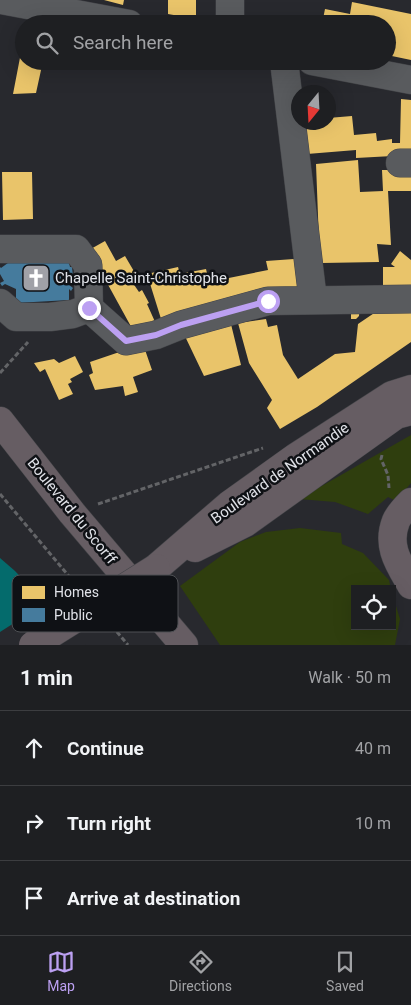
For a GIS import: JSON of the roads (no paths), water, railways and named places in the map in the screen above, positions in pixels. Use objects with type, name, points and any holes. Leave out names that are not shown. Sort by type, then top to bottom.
[{"type":"main road","points":[[405,398],[411,376]]},
{"type":"main road","name":"Boulevard de Normandie","points":[[156,568],[245,523],[396,415],[405,398]]},
{"type":"main road","name":"Boulevard de Normandie","points":[[156,568],[229,505],[296,457],[405,398]]},
{"type":"main road","name":"Boulevard du Scorff","points":[[0,421],[72,514],[124,575]]},
{"type":"main road","points":[[404,511],[392,542],[395,557],[411,585]]},
{"type":"main road","points":[[145,575],[156,568]]},
{"type":"main road","points":[[33,645],[54,632]]},
{"type":"main road","name":"Boulevard du Scorff","points":[[173,632],[184,645]]},
{"type":"street","points":[[1,0],[81,15]]},
{"type":"street","points":[[230,0],[230,15]]},
{"type":"street","points":[[285,70],[314,300]]},
{"type":"street","points":[[359,70],[411,80]]},
{"type":"street","points":[[0,249],[76,249],[88,265],[89,308],[126,341],[156,335],[181,325],[268,301],[411,298]]},
{"type":"street","points":[[0,303],[16,316],[50,317],[73,314],[89,308]]},
{"type":"water","points":[[0,558],[19,575],[12,575],[12,632],[72,632],[84,645],[0,645]]},
{"type":"place","name":"Chapelle Saint-Christophe","points":[[36,278]]}]
